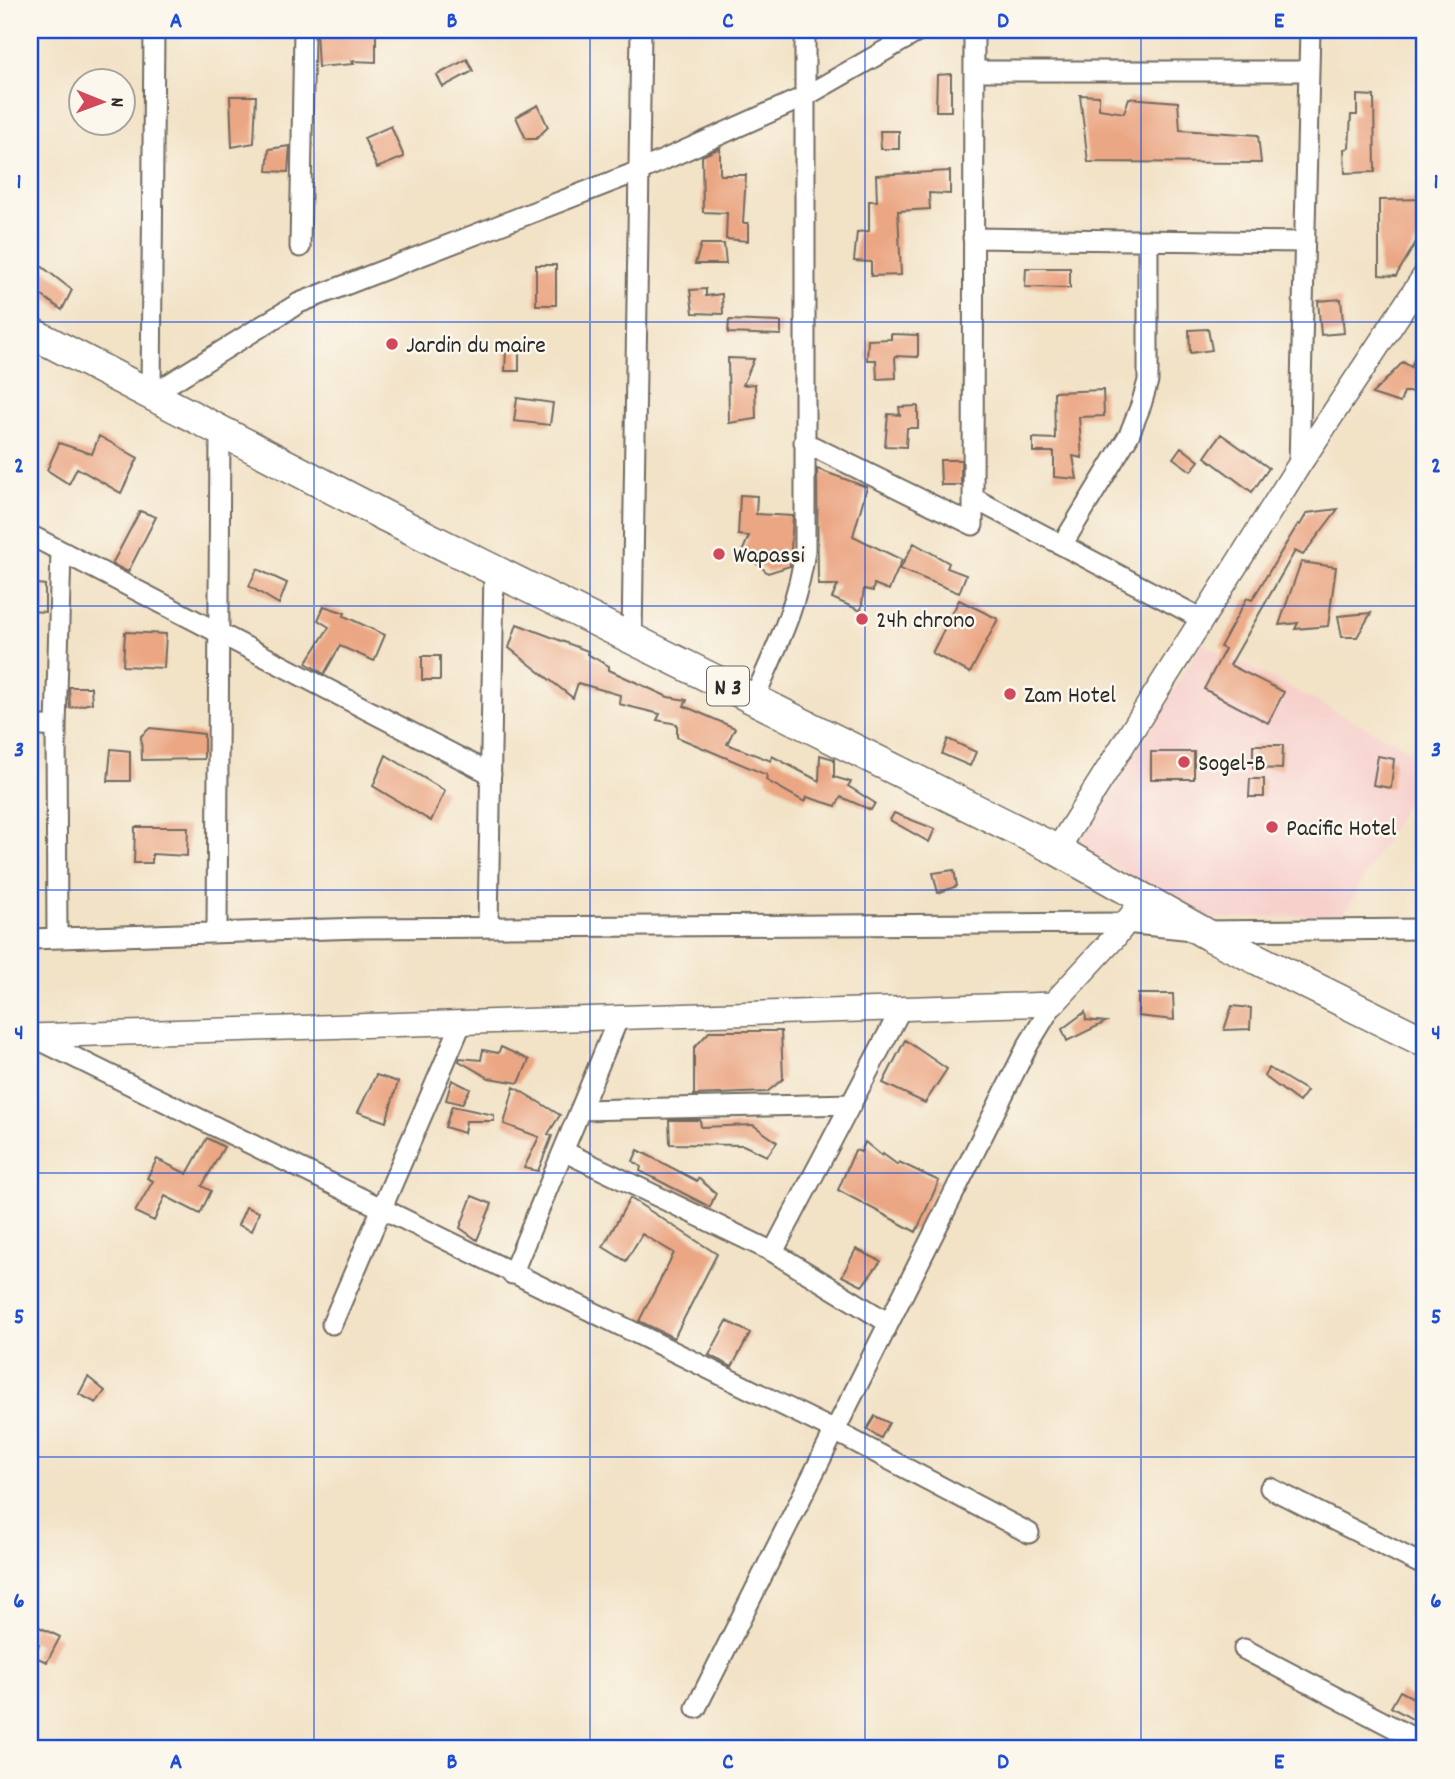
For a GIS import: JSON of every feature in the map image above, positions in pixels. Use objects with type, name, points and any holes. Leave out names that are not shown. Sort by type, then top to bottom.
[{"type":"main road","name":"N 3","points":[[30,332],[495,570],[1057,850],[1203,932],[1425,1042]]},
{"type":"street","points":[[151,395],[154,30]]},
{"type":"street","points":[[300,247],[304,30]]},
{"type":"street","points":[[632,639],[641,30]]},
{"type":"street","points":[[754,699],[801,584],[805,550],[805,30]]},
{"type":"street","points":[[151,395],[299,303],[639,171],[804,97],[922,30]]},
{"type":"street","points":[[804,442],[973,525],[974,30]]},
{"type":"street","points":[[1299,465],[1310,30]]},
{"type":"street","points":[[974,71],[1309,71]]},
{"type":"street","points":[[973,238],[1304,242]]},
{"type":"street","points":[[1062,545],[1129,435],[1142,405],[1148,381],[1148,240]]},
{"type":"street","points":[[1057,850],[1299,465],[1425,275]]},
{"type":"street","points":[[217,933],[220,430]]},
{"type":"street","points":[[973,498],[1202,619]]},
{"type":"street","points":[[30,535],[491,774]]},
{"type":"street","points":[[57,938],[56,727],[61,552]]},
{"type":"street","points":[[488,927],[495,570]]},
{"type":"street","points":[[30,725],[56,727]]},
{"type":"street","points":[[696,1708],[1028,1045],[1053,1004],[1144,899]]},
{"type":"street","points":[[30,939],[488,927],[1125,923],[1203,932],[1425,929]]},
{"type":"street","points":[[30,1036],[1053,1004]]},
{"type":"street","points":[[773,1252],[901,1009]]},
{"type":"street","points":[[512,1273],[618,1018]]},
{"type":"street","points":[[332,1324],[462,1022]]},
{"type":"street","points":[[30,1036],[833,1430],[1029,1533]]},
{"type":"street","points":[[580,1110],[852,1104]]},
{"type":"street","points":[[563,1151],[773,1252],[887,1322]]},
{"type":"street","points":[[1270,1488],[1425,1566]]},
{"type":"street","points":[[1244,1649],[1425,1744]]},
{"type":"shaded area","points":[[1202,643],[1425,757],[1425,769],[1344,914],[1209,919],[1078,847]]},
{"type":"building","points":[[316,30],[376,32],[376,62],[352,61],[354,64],[318,67]]},
{"type":"building","points":[[467,59],[473,71],[443,87],[437,75]]},
{"type":"building","points":[[951,74],[951,111],[936,111],[937,75]]},
{"type":"building","points":[[1080,95],[1099,96],[1099,109],[1124,113],[1129,98],[1178,102],[1180,130],[1258,135],[1261,163],[1088,162]]},
{"type":"building","points":[[1357,95],[1374,96],[1375,172],[1345,173],[1344,149],[1349,148],[1351,115],[1357,115]]},
{"type":"building","points":[[230,96],[256,96],[254,143],[232,147]]},
{"type":"building","points":[[538,105],[548,127],[536,139],[526,139],[516,117]]},
{"type":"building","points":[[391,126],[404,157],[377,168],[364,138]]},
{"type":"building","points":[[880,131],[899,131],[899,149],[881,149]]},
{"type":"building","points":[[290,146],[288,172],[267,171],[269,149]]},
{"type":"building","points":[[720,148],[720,175],[746,175],[743,223],[748,223],[748,241],[726,239],[727,213],[703,212],[702,156]]},
{"type":"building","points":[[950,171],[950,194],[929,193],[930,209],[898,211],[901,275],[871,276],[871,262],[854,261],[857,232],[869,231],[869,201],[877,201],[876,175]]},
{"type":"building","points":[[1425,199],[1425,227],[1396,276],[1379,275],[1379,200]]},
{"type":"building","points":[[701,244],[724,244],[726,264],[695,264]]},
{"type":"building","points":[[35,261],[72,290],[62,310],[30,287],[30,270]]},
{"type":"building","points":[[536,265],[556,265],[556,305],[536,305]]},
{"type":"building","points":[[1026,268],[1070,268],[1070,288],[1025,287]]},
{"type":"building","points":[[706,289],[706,296],[722,294],[723,314],[693,313],[690,290]]},
{"type":"building","points":[[1341,299],[1344,333],[1321,335],[1318,301]]},
{"type":"building","points":[[729,320],[781,322],[781,335],[728,333]]},
{"type":"building","points":[[1208,329],[1212,350],[1190,353],[1189,330]]},
{"type":"building","points":[[891,334],[918,335],[918,357],[895,356],[896,378],[877,379],[876,360],[867,360],[868,340],[891,339]]},
{"type":"building","points":[[1425,336],[1425,378],[1414,392],[1404,392],[1400,403],[1372,394],[1403,362],[1411,367]]},
{"type":"building","points":[[506,350],[519,351],[519,371],[505,371]]},
{"type":"building","points":[[728,358],[754,359],[743,385],[755,384],[756,419],[729,423]]},
{"type":"building","points":[[1103,390],[1104,416],[1079,417],[1082,458],[1073,456],[1077,479],[1054,477],[1054,452],[1033,452],[1033,438],[1055,439],[1054,392]]},
{"type":"building","points":[[517,398],[553,403],[550,425],[514,421]]},
{"type":"building","points":[[918,406],[918,428],[907,428],[906,447],[885,446],[888,414],[900,415],[899,407]]},
{"type":"building","points":[[1221,434],[1269,468],[1252,492],[1205,457]]},
{"type":"building","points":[[99,436],[138,458],[121,493],[77,468],[69,484],[47,470],[59,443],[92,454]]},
{"type":"building","points":[[1181,447],[1199,461],[1191,471],[1173,458]]},
{"type":"building","points":[[940,460],[961,460],[961,485],[941,485]]},
{"type":"building","points":[[817,469],[867,487],[853,536],[902,560],[889,590],[874,584],[873,591],[864,589],[861,611],[832,598],[838,585],[818,585]]},
{"type":"building","points":[[740,495],[757,496],[756,514],[793,516],[790,566],[768,573],[742,552],[749,536],[738,535]]},
{"type":"building","points":[[1338,509],[1303,555],[1295,551],[1230,665],[1284,692],[1268,723],[1204,689],[1225,649],[1220,647],[1247,598],[1252,600],[1298,524],[1300,525],[1307,513]]},
{"type":"building","points":[[140,511],[156,517],[128,572],[112,564]]},
{"type":"building","points":[[914,543],[949,563],[947,568],[966,575],[959,593],[900,569]]},
{"type":"building","points":[[1301,562],[1336,567],[1328,626],[1295,629],[1298,623],[1279,625]]},
{"type":"building","points":[[257,569],[287,583],[279,604],[249,586]]},
{"type":"building","points":[[30,583],[45,585],[45,612],[30,611]]},
{"type":"building","points":[[959,600],[998,619],[970,673],[932,653]]},
{"type":"building","points":[[324,606],[345,613],[344,616],[385,635],[374,661],[340,646],[324,674],[306,663],[329,627],[318,620]]},
{"type":"building","points":[[1371,613],[1357,637],[1342,637],[1338,616]]},
{"type":"building","points":[[517,624],[588,651],[587,654],[609,666],[609,670],[668,697],[687,700],[684,706],[735,728],[727,744],[771,761],[772,756],[819,781],[820,755],[834,759],[834,777],[851,782],[848,786],[875,803],[871,810],[841,797],[836,806],[807,797],[805,802],[766,780],[767,775],[677,737],[677,724],[657,720],[660,714],[619,704],[620,695],[578,683],[573,698],[509,648]]},
{"type":"building","points":[[125,632],[166,634],[164,668],[123,666]]},
{"type":"building","points":[[422,656],[440,656],[440,680],[422,680]]},
{"type":"building","points":[[69,687],[91,687],[92,703],[70,708]]},
{"type":"building","points":[[150,728],[204,734],[204,759],[142,760],[141,736]]},
{"type":"building","points":[[948,739],[976,752],[970,766],[942,754]]},
{"type":"building","points":[[1253,745],[1283,745],[1282,769],[1253,768]]},
{"type":"building","points":[[111,749],[130,751],[130,781],[108,781]]},
{"type":"building","points":[[1151,752],[1194,752],[1194,779],[1151,779]]},
{"type":"building","points":[[386,755],[445,791],[431,821],[373,786]]},
{"type":"building","points":[[1378,756],[1394,759],[1391,788],[1373,785]]},
{"type":"building","points":[[1250,779],[1264,779],[1264,797],[1249,797]]},
{"type":"building","points":[[894,813],[935,829],[929,842],[890,820]]},
{"type":"building","points":[[135,827],[188,827],[187,856],[152,854],[152,863],[134,863]]},
{"type":"building","points":[[954,870],[957,886],[938,893],[933,873]]},
{"type":"building","points":[[1138,994],[1173,994],[1174,1020],[1138,1016]]},
{"type":"building","points":[[1232,1006],[1251,1008],[1250,1029],[1224,1030]]},
{"type":"building","points":[[1085,1012],[1086,1020],[1106,1022],[1067,1041],[1062,1029]]},
{"type":"building","points":[[710,1031],[781,1031],[783,1079],[767,1092],[694,1095],[694,1048]]},
{"type":"building","points":[[905,1040],[947,1069],[925,1103],[883,1083]]},
{"type":"building","points":[[501,1047],[529,1060],[519,1083],[489,1078],[459,1061],[460,1058],[481,1060],[483,1050],[498,1053]]},
{"type":"building","points":[[1269,1068],[1307,1091],[1299,1102],[1264,1076]]},
{"type":"building","points":[[376,1075],[398,1082],[386,1122],[358,1112]]},
{"type":"building","points":[[452,1080],[470,1089],[462,1104],[446,1100]]},
{"type":"building","points":[[514,1087],[560,1115],[548,1134],[552,1136],[538,1171],[524,1168],[539,1137],[504,1124]]},
{"type":"building","points":[[452,1106],[494,1115],[494,1121],[466,1121],[464,1133],[445,1127]]},
{"type":"building","points":[[669,1120],[700,1120],[701,1127],[753,1125],[777,1142],[767,1156],[743,1145],[670,1144]]},
{"type":"building","points":[[207,1138],[224,1147],[202,1186],[211,1191],[200,1214],[165,1196],[154,1221],[135,1212],[153,1181],[147,1178],[157,1159],[187,1174]]},
{"type":"building","points":[[865,1142],[898,1165],[899,1162],[939,1181],[916,1232],[838,1190],[855,1150],[861,1152]]},
{"type":"building","points":[[638,1150],[697,1181],[698,1178],[716,1193],[710,1207],[640,1171],[641,1167],[633,1161]]},
{"type":"building","points":[[472,1196],[492,1204],[477,1240],[460,1228]]},
{"type":"building","points":[[630,1198],[717,1254],[674,1338],[639,1321],[674,1253],[642,1234],[626,1261],[603,1247]]},
{"type":"building","points":[[246,1207],[259,1212],[252,1231],[238,1225]]},
{"type":"building","points":[[856,1249],[881,1261],[862,1286],[842,1276]]},
{"type":"building","points":[[727,1321],[750,1333],[732,1367],[709,1355]]},
{"type":"building","points":[[88,1377],[105,1391],[96,1403],[79,1394]]},
{"type":"building","points":[[875,1416],[889,1423],[881,1438],[867,1429]]},
{"type":"building","points":[[33,1624],[60,1637],[47,1662],[33,1656],[39,1645],[30,1640]]},
{"type":"building","points":[[1400,1691],[1425,1704],[1425,1726],[1391,1707]]},
{"type":"place","name":"Jardin du maire","points":[[392,344]]},
{"type":"place","name":"Wapassi","points":[[719,554]]},
{"type":"place","name":"24h chrono","points":[[862,619]]},
{"type":"place","name":"Zam Hotel","points":[[1010,694]]},
{"type":"place","name":"Sogel-B","points":[[1184,762]]},
{"type":"place","name":"Pacific Hotel","points":[[1272,827]]}]
